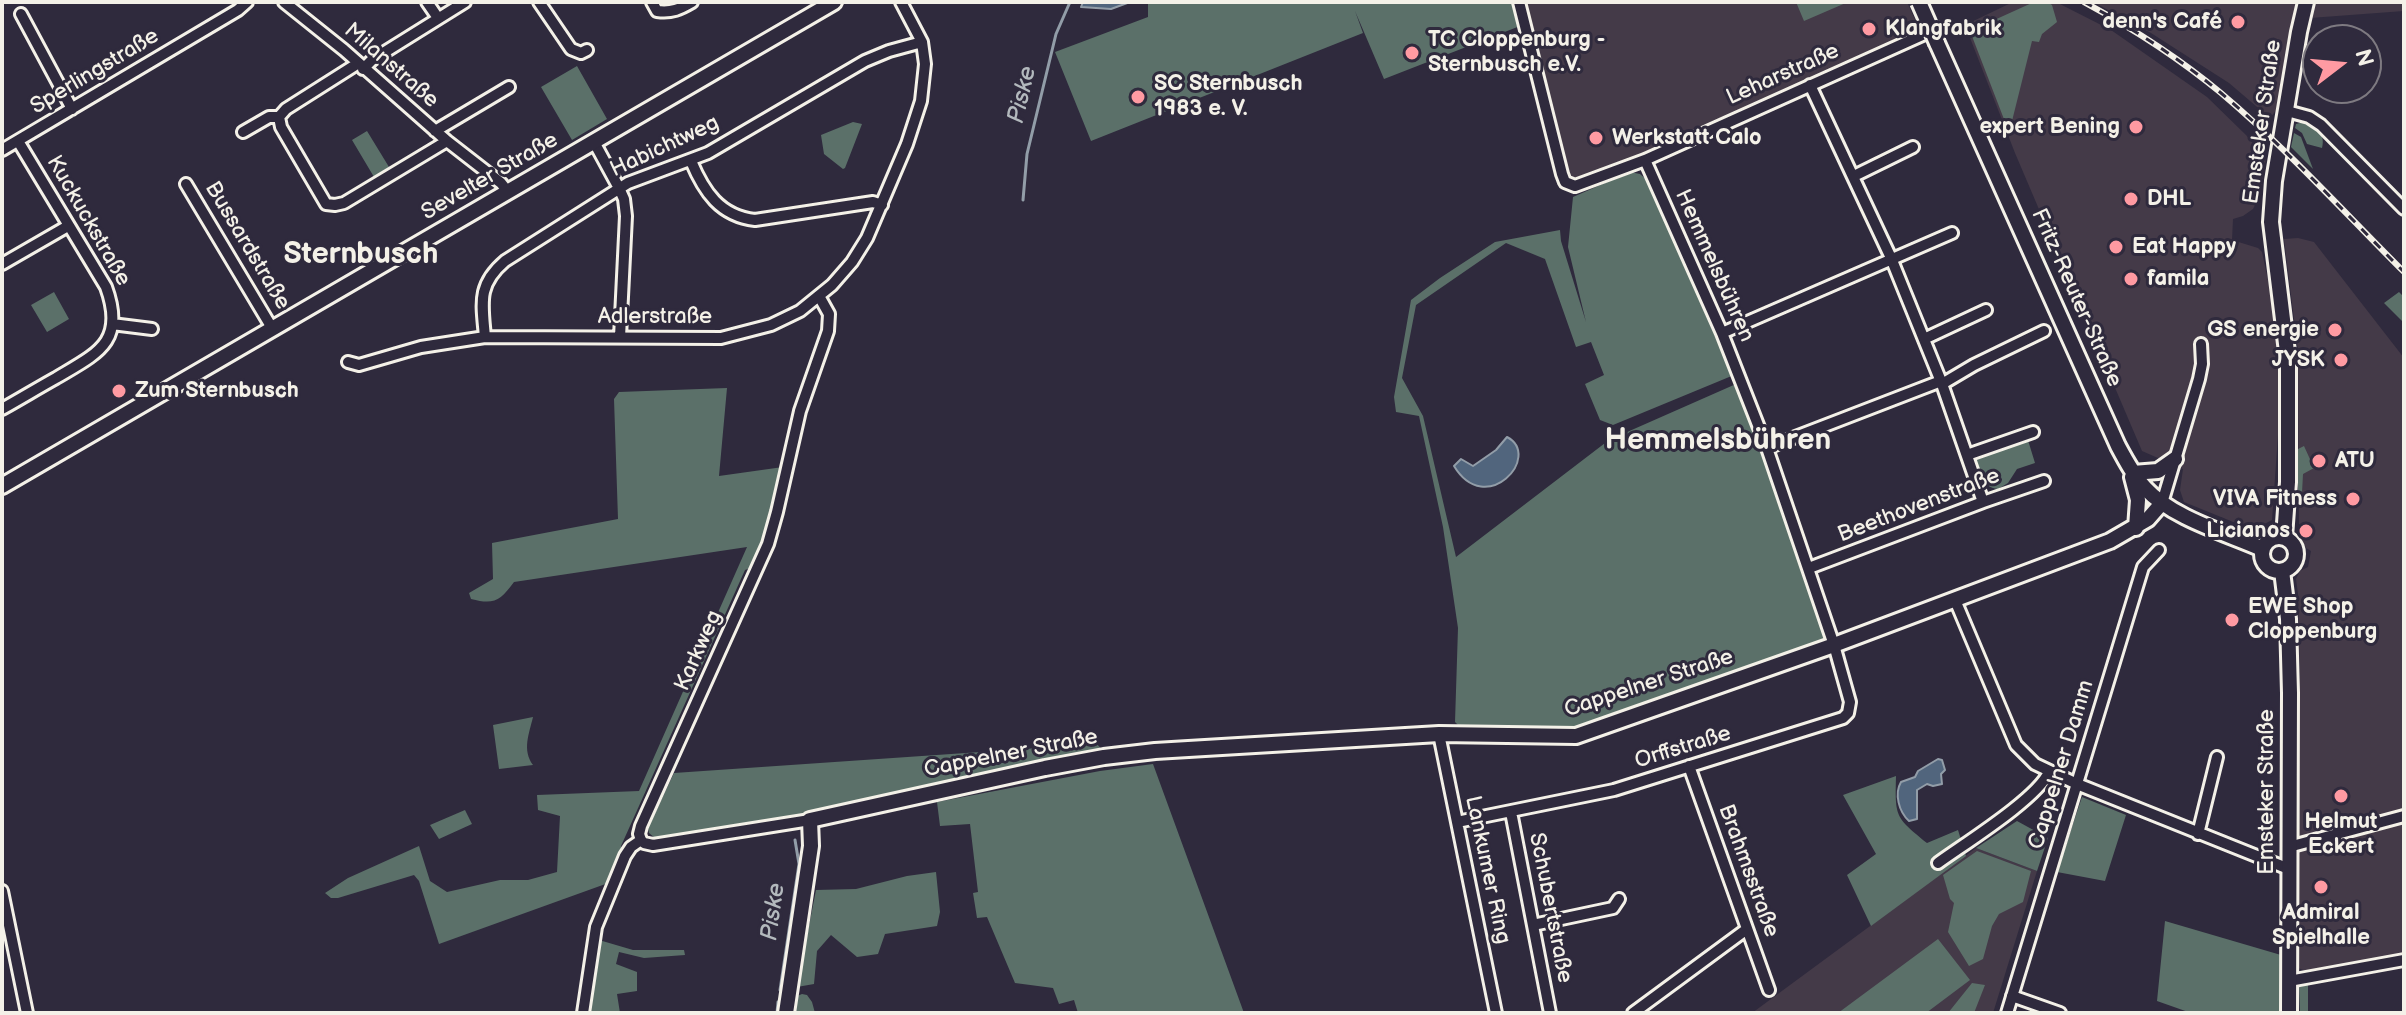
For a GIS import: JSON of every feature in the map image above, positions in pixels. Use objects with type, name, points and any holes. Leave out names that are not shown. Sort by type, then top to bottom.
[{"type":"street","name":"Sperlingstraße","points":[[2,150],[247,2]]},
{"type":"street","name":"Milanstraße","points":[[284,2],[508,192]]},
{"type":"street","points":[[427,2],[438,18]]},
{"type":"street","points":[[243,132],[269,117],[279,117],[286,109],[465,2]]},
{"type":"street","points":[[539,2],[571,49],[581,53],[587,50]]},
{"type":"street","points":[[652,2],[657,11],[666,12],[692,2]]},
{"type":"street","name":"Sevelter Straße","points":[[2,486],[834,2]]},
{"type":"street","name":"Adlerstraße","points":[[348,362],[359,365],[421,347],[485,337],[702,339],[737,335],[771,325],[800,311],[852,262],[867,238],[907,144],[921,101],[925,64],[922,42],[901,2]]},
{"type":"street","points":[[1519,2],[1565,182],[1579,186],[1645,160]]},
{"type":"street","name":"Fritz-Reuter-Straße","points":[[1919,2],[1938,36],[2131,469],[2162,503],[2262,549]]},
{"type":"street","name":"Emsteker Straße","points":[[2289,1013],[2290,693],[2288,619],[2282,571],[2294,562],[2296,552],[2293,543],[2284,537],[2288,482],[2288,360],[2271,222],[2274,181],[2306,2]]},
{"type":"street","points":[[21,14],[72,109]]},
{"type":"street","name":"Leharstraße","points":[[1645,160],[1810,85],[1938,36]]},
{"type":"street","name":"Habichtweg","points":[[485,337],[482,296],[485,284],[492,272],[505,261],[628,183],[691,161],[865,61],[899,47],[922,42]]},
{"type":"street","points":[[1810,85],[1891,258],[1941,383],[1983,502]]},
{"type":"street","name":"Milanstraße","points":[[435,131],[509,87]]},
{"type":"street","points":[[2287,111],[2309,117],[2321,125],[2404,209]]},
{"type":"street","points":[[279,117],[281,127],[326,204],[344,203],[447,141]]},
{"type":"street","name":"Kuckuckstraße","points":[[18,141],[106,287],[112,305],[112,324]]},
{"type":"street","points":[[594,142],[624,199],[626,216],[620,337]]},
{"type":"street","points":[[1854,176],[1913,147]]},
{"type":"street","name":"Hemmelsbühren","points":[[1645,160],[1722,333],[1767,448],[1834,645]]},
{"type":"street","points":[[691,161],[711,196],[725,212],[741,219],[755,220],[873,202],[882,205]]},
{"type":"street","name":"Bussardstraße","points":[[186,184],[272,328]]},
{"type":"street","points":[[2,264],[68,226]]},
{"type":"street","points":[[1722,333],[1952,233]]},
{"type":"street","name":"Karkweg","points":[[583,1013],[596,927],[625,856],[641,840],[641,826],[768,544],[800,411],[828,331],[829,314],[819,296]]},
{"type":"street","points":[[1924,339],[1986,310]]},
{"type":"street","points":[[2,395],[6,407],[100,351],[112,324],[152,329]]},
{"type":"street","points":[[1767,448],[1941,383],[2044,331]]},
{"type":"street","name":"Cappelner Straße","points":[[641,840],[653,845],[810,820],[1104,757],[1172,749],[1439,734],[1576,736],[1834,645],[2110,541],[2136,528],[2162,503],[2201,371],[2201,344]]},
{"type":"street","points":[[1967,455],[2033,432]]},
{"type":"street","points":[[2136,528],[2138,500],[2131,469],[2161,470],[2175,459]]},
{"type":"street","name":"Beethovenstraße","points":[[1809,568],[2044,481]]},
{"type":"street","points":[[2282,571],[2273,570],[2265,564],[2262,549],[2268,540],[2284,537]]},
{"type":"street","name":"Cappelner Damm","points":[[2007,1013],[2143,567],[2159,550]]},
{"type":"street","points":[[1955,600],[2009,733],[2023,754],[2049,772],[2289,869]]},
{"type":"street","name":"Orffstraße","points":[[1457,822],[1614,790],[1843,718],[1848,713],[1850,702],[1834,645]]},
{"type":"street","name":"Lankumer Ring","points":[[1439,734],[1496,1013]]},
{"type":"street","points":[[2198,834],[2217,757]]},
{"type":"street","name":"Brahmsstraße","points":[[1689,766],[1769,990]]},
{"type":"street","points":[[1938,863],[2041,785],[2049,772]]},
{"type":"street","name":"Schubertstraße","points":[[1511,812],[1550,1013]]},
{"type":"street","points":[[2289,845],[2404,816]]},
{"type":"street","points":[[786,1013],[811,846],[810,820]]},
{"type":"street","points":[[2,891],[27,1013]]},
{"type":"street","points":[[1533,925],[1613,908],[1619,899]]},
{"type":"street","points":[[1633,1013],[1747,929]]},
{"type":"street","points":[[2289,981],[2404,960]]},
{"type":"street","points":[[2012,996],[2060,1013]]},
{"type":"shaded area","points":[[1522,2],[1907,2],[1920,31],[1900,49],[1580,181],[1565,174]]},
{"type":"shaded area","points":[[2013,2],[2056,2],[2111,30],[2207,97],[2266,158],[2260,194],[2254,199],[2257,201],[2253,209],[2233,219],[2232,240],[2262,252],[2275,313],[2279,421],[2272,520],[2253,530],[2184,502],[2180,490],[2183,469],[2142,451],[2015,153],[1965,25]]},
{"type":"shaded area","points":[[2093,2],[2404,2],[2404,11],[2291,22],[2277,109],[2270,118],[2229,83],[2151,33]]},
{"type":"shaded area","points":[[2284,239],[2314,242],[2404,358],[2404,811],[2299,839],[2300,682],[2296,579],[2300,571],[2308,567],[2311,551],[2299,535],[2298,351]]},
{"type":"shaded area","points":[[2404,821],[2404,955],[2309,972],[2298,968],[2297,849]]},
{"type":"shaded area","points":[[1976,848],[2037,871],[1993,1013],[1752,1013]]},
{"type":"green space","name":"SC Sternbusch 1983 e. V.","points":[[1148,2],[1512,2],[1520,26],[1384,79],[1355,11],[1363,33],[1091,141],[1055,52],[1148,17]]},
{"type":"green space","points":[[1796,2],[1848,2],[1804,21]]},
{"type":"green space","points":[[2034,2],[2052,5],[2057,22],[2042,34],[2039,42],[2032,41],[2010,129],[1970,31]]},
{"type":"green space","points":[[577,66],[607,119],[572,140],[541,87]]},
{"type":"green space","points":[[853,122],[862,124],[843,169],[824,154],[821,135]]},
{"type":"green space","points":[[2303,122],[2319,131],[2323,138],[2322,148],[2307,144],[2302,133],[2295,128],[2296,124]]},
{"type":"green space","points":[[367,131],[389,167],[374,177],[352,140]]},
{"type":"green space","points":[[2294,133],[2301,137],[2313,169],[2291,147]]},
{"type":"green space","points":[[1630,172],[1640,174],[1647,180],[1734,375],[1613,425],[1600,420],[1585,384],[1604,375],[1591,342],[1576,347],[1545,259],[1506,243],[1416,305],[1402,378],[1423,416],[1456,557],[1609,440],[1736,384],[1827,641],[1573,728],[1460,727],[1455,722],[1458,628],[1443,527],[1419,416],[1396,412],[1394,397],[1411,300],[1495,242],[1560,230],[1586,322],[1568,247],[1573,197]]},
{"type":"green space","points":[[54,292],[69,319],[47,332],[31,305]]},
{"type":"green space","points":[[2399,292],[2404,297],[2404,323],[2384,303]]},
{"type":"green space","points":[[727,388],[719,476],[783,467],[767,530],[753,567],[745,570],[621,846],[621,855],[611,882],[439,944],[419,881],[414,875],[331,898],[325,893],[348,878],[419,846],[430,881],[447,892],[500,880],[528,880],[557,872],[560,816],[538,810],[537,795],[639,791],[747,547],[514,582],[505,594],[485,602],[471,599],[469,593],[493,579],[492,543],[618,519],[614,399],[619,392]]},
{"type":"green space","points":[[2027,437],[2035,463],[2017,469],[2008,483],[1998,489],[1988,486],[1975,459],[1978,453]]},
{"type":"green space","points":[[2304,446],[2314,468],[2303,474],[2302,493],[2298,494],[2298,449]]},
{"type":"green space","points":[[533,717],[527,748],[533,765],[499,769],[493,725]]},
{"type":"green space","points":[[1097,744],[1103,751],[803,816],[655,838],[648,828],[674,773]]},
{"type":"green space","points":[[1153,764],[1244,1013],[1078,1013],[1074,1000],[1059,1004],[1053,988],[1015,983],[987,917],[977,918],[973,893],[978,892],[970,824],[940,826],[937,802]]},
{"type":"green space","points":[[1896,776],[1897,808],[1903,821],[1927,843],[1958,830],[1966,856],[1871,926],[1847,875],[1876,854],[1843,795]]},
{"type":"green space","points":[[2082,797],[2126,815],[2105,881],[2057,872]]},
{"type":"green space","points":[[465,810],[472,824],[439,839],[430,825]]},
{"type":"green space","points":[[2017,821],[2048,838],[2037,871],[1976,848]]},
{"type":"green space","points":[[1977,851],[2031,871],[2023,902],[1999,914],[1992,926],[1983,959],[1969,966],[1948,932],[1954,903],[1943,875]]},
{"type":"green space","points":[[936,872],[940,912],[937,926],[885,934],[878,954],[857,957],[831,935],[817,951],[814,984],[797,987],[816,890],[856,889]]},
{"type":"green space","points":[[2165,921],[2281,955],[2285,1013],[2191,1013],[2157,1001]]},
{"type":"green space","points":[[1938,939],[1970,980],[1926,1013],[1838,1013]]},
{"type":"green space","points":[[599,940],[633,950],[684,950],[685,955],[644,958],[619,952],[616,964],[637,972],[637,991],[617,994],[620,1013],[587,1013]]},
{"type":"green space","points":[[2308,982],[2308,1013],[2300,1013],[2299,984]]},
{"type":"green space","points":[[1972,983],[1985,985],[1974,1013],[1948,1013]]},
{"type":"green space","points":[[802,994],[812,1002],[815,1013],[793,1013],[795,997]]},
{"type":"water","points":[[1083,2],[1130,2],[1111,9],[1081,7]]},
{"type":"water","points":[[1507,437],[1516,446],[1518,457],[1506,478],[1494,485],[1481,486],[1467,481],[1454,466],[1461,459],[1473,466],[1496,450]]},
{"type":"water","points":[[1938,759],[1942,760],[1945,770],[1941,774],[1942,784],[1927,784],[1917,790],[1917,819],[1909,821],[1899,803],[1901,782],[1915,777],[1918,771]]},
{"type":"waterway","name":"Piske","points":[[1023,200],[1027,154],[1056,34],[1070,2]]},
{"type":"waterway","name":"Piske","points":[[780,990],[799,864],[795,840]]},
{"type":"waterway","name":"Piske","points":[[777,1013],[778,1002]]},
{"type":"railway","points":[[2084,2],[2155,44],[2221,93],[2292,158],[2404,272]]},
{"type":"place","name":"denn's Café","points":[[2238,22]]},
{"type":"place","name":"Klangfabrik","points":[[1869,29]]},
{"type":"place","name":"TC Cloppenburg - Sternbusch e.V.","points":[[1412,53]]},
{"type":"place","name":"SC Sternbusch 1983 e. V.","points":[[1138,97]]},
{"type":"place","name":"expert Bening","points":[[2136,127]]},
{"type":"place","name":"Werkstatt Calo","points":[[1596,138]]},
{"type":"place","name":"DHL","points":[[2131,199]]},
{"type":"place","name":"Eat Happy","points":[[2116,247]]},
{"type":"place","name":"famila","points":[[2131,279]]},
{"type":"place","name":"GS energie","points":[[2335,330]]},
{"type":"place","name":"JYSK","points":[[2341,360]]},
{"type":"place","name":"Zum Sternbusch","points":[[119,391]]},
{"type":"place","name":"ATU","points":[[2319,461]]},
{"type":"place","name":"VIVA Fitness","points":[[2353,499]]},
{"type":"place","name":"Licianos","points":[[2306,531]]},
{"type":"place","name":"EWE Shop Cloppenburg","points":[[2232,620]]},
{"type":"place","name":"Helmut Eckert","points":[[2341,796]]},
{"type":"place","name":"Admiral Spielhalle","points":[[2321,887]]},
{"type":"district","name":"Sternbusch","points":[[361,255]]},
{"type":"district","name":"Hemmelsbühren","points":[[1718,441]]}]
